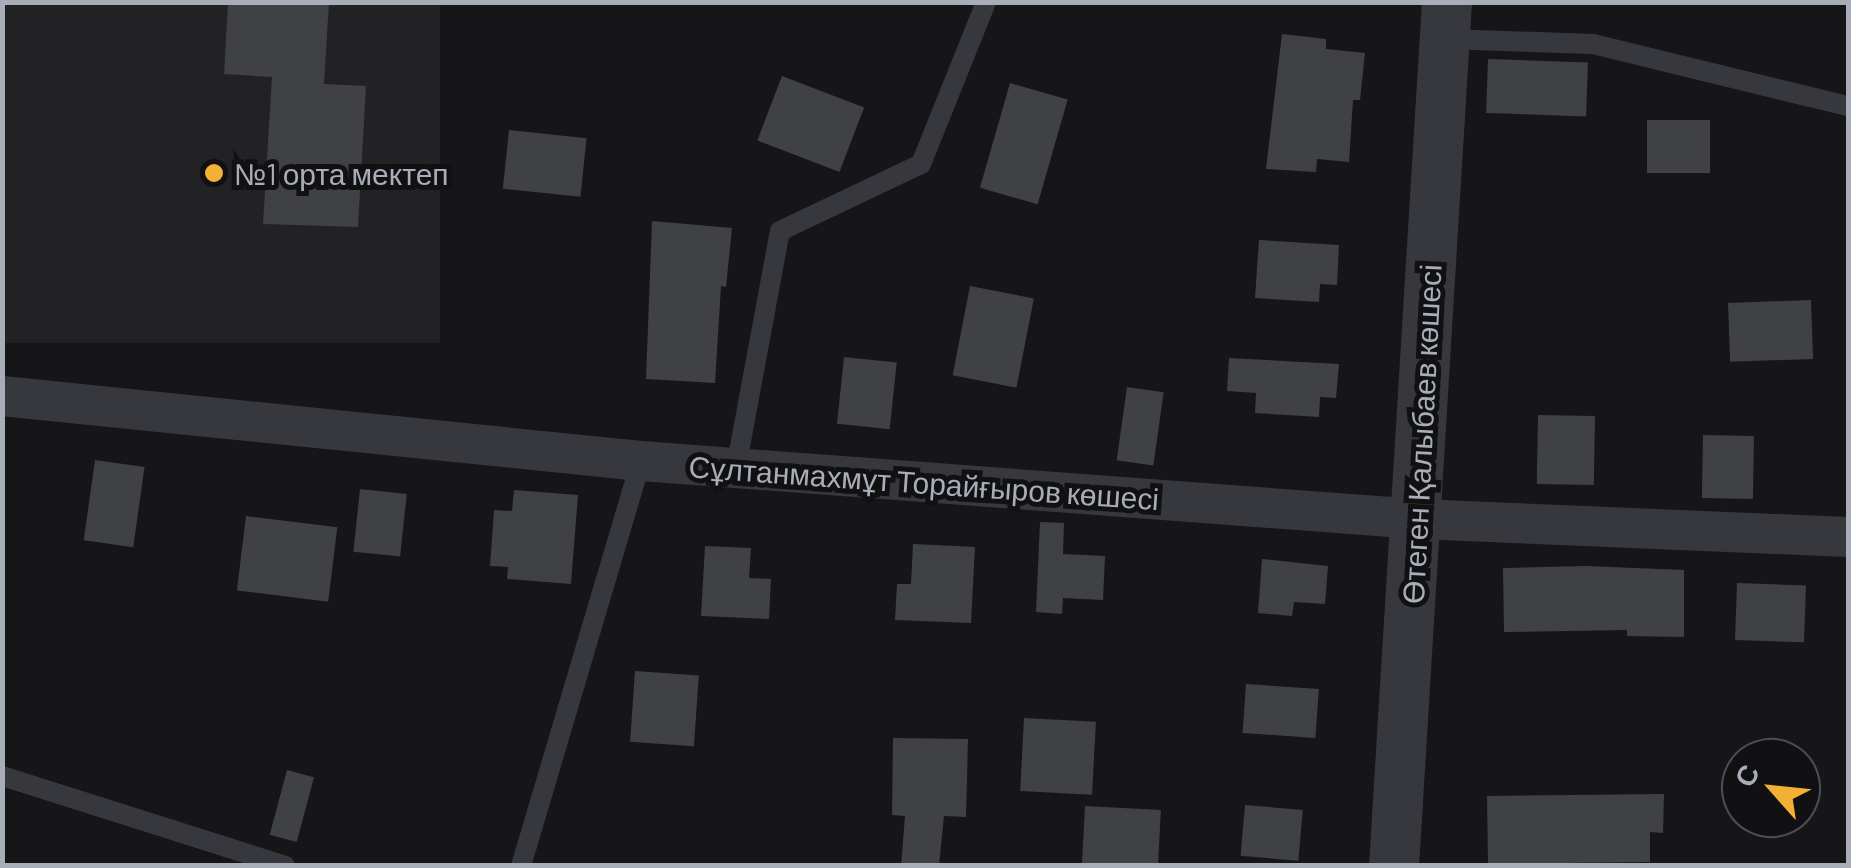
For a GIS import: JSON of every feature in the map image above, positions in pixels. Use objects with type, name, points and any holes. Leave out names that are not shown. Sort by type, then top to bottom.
[{"type":"street","name":"Өтеген Қалыбаев көшесі","points":[[1394,866],[1418,519],[1445,21]]},
{"type":"street","name":"Сұлтанмахмұт Торайғыров көшесі","points":[[2,396],[641,461],[1418,519],[1848,537]]},
{"type":"lane","points":[[736,468],[780,232],[921,164],[986,2]]},
{"type":"lane","points":[[1445,21],[1593,44],[1848,106]]},
{"type":"lane","points":[[521,866],[641,461]]},
{"type":"lane","points":[[2,776],[286,866]]},
{"type":"shaded area","name":"№1 орта мектеп","points":[[2,3],[440,3],[440,343],[2,343]]},
{"type":"building","points":[[228,2],[329,2],[324,84],[366,86],[358,227],[263,224],[272,77],[224,74]]},
{"type":"building","points":[[1282,34],[1326,39],[1326,49],[1365,53],[1360,100],[1353,100],[1349,162],[1317,159],[1316,172],[1266,169]]},
{"type":"building","points":[[1488,59],[1588,62],[1586,116],[1486,113]]},
{"type":"building","points":[[782,76],[864,108],[839,172],[757,140]]},
{"type":"building","points":[[1010,83],[1068,100],[1038,204],[980,188]]},
{"type":"building","points":[[1647,120],[1710,120],[1710,173],[1647,173]]},
{"type":"building","points":[[509,130],[587,138],[580,197],[503,189]]},
{"type":"building","points":[[652,221],[732,228],[726,287],[721,286],[715,383],[646,379]]},
{"type":"building","points":[[1259,240],[1339,245],[1337,285],[1320,284],[1319,302],[1255,298]]},
{"type":"building","points":[[970,286],[1034,298],[1016,388],[953,375]]},
{"type":"building","points":[[1811,300],[1813,359],[1730,362],[1728,303]]},
{"type":"building","points":[[844,357],[897,363],[890,429],[837,424]]},
{"type":"building","points":[[1229,358],[1339,364],[1336,398],[1320,397],[1319,417],[1255,413],[1256,393],[1227,391]]},
{"type":"building","points":[[1127,387],[1164,392],[1153,465],[1117,460]]},
{"type":"building","points":[[1538,415],[1595,416],[1594,485],[1537,484]]},
{"type":"building","points":[[1703,435],[1754,436],[1753,499],[1702,498]]},
{"type":"building","points":[[95,460],[145,467],[133,547],[84,540]]},
{"type":"building","points":[[360,489],[407,494],[400,557],[353,552]]},
{"type":"building","points":[[514,490],[578,495],[571,584],[507,579],[508,567],[490,566],[494,510],[512,511]]},
{"type":"building","points":[[246,516],[337,527],[328,602],[237,590]]},
{"type":"building","points":[[1040,522],[1064,523],[1063,554],[1105,556],[1103,600],[1063,598],[1062,614],[1036,612]]},
{"type":"building","points":[[913,544],[975,547],[971,623],[895,620],[897,584],[911,584]]},
{"type":"building","points":[[705,546],[751,548],[749,578],[771,579],[769,619],[701,616]]},
{"type":"building","points":[[1262,559],[1328,566],[1325,604],[1294,602],[1292,616],[1258,613]]},
{"type":"building","points":[[1503,568],[1684,570],[1684,637],[1627,636],[1627,630],[1504,632]]},
{"type":"building","points":[[1737,583],[1806,585],[1804,642],[1735,640]]},
{"type":"building","points":[[635,671],[699,675],[694,746],[630,742]]},
{"type":"building","points":[[1246,684],[1319,689],[1315,738],[1243,733]]},
{"type":"building","points":[[1024,718],[1096,722],[1092,795],[1020,791]]},
{"type":"building","points":[[893,738],[968,739],[966,817],[944,816],[939,866],[901,866],[905,816],[892,815]]},
{"type":"building","points":[[287,770],[314,777],[297,842],[270,835]]},
{"type":"building","points":[[1664,794],[1663,833],[1650,832],[1650,862],[1488,864],[1487,796]]},
{"type":"building","points":[[1245,805],[1303,810],[1298,861],[1241,856]]},
{"type":"building","points":[[1085,806],[1161,810],[1158,866],[1082,863]]},
{"type":"place","name":"№1 орта мектеп","points":[[214,173]]}]
